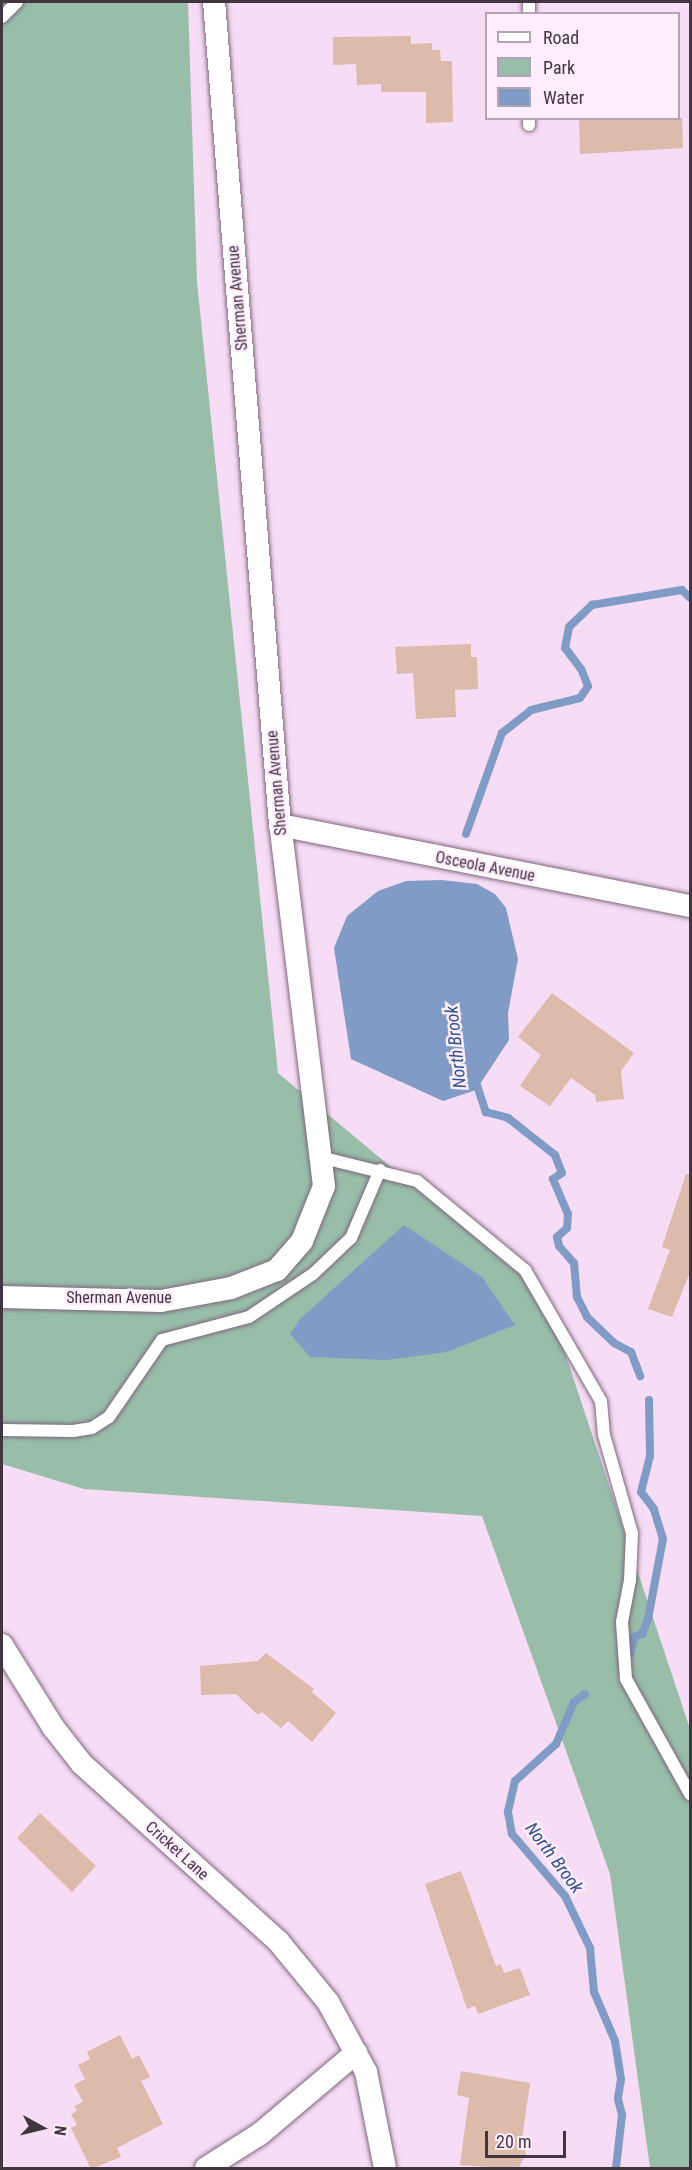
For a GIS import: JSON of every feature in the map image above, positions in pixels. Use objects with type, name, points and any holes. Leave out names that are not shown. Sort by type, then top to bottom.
[{"type":"street","name":"Sherman Avenue","points":[[2,1297],[161,1301],[231,1288],[277,1270],[302,1241],[324,1186],[280,825],[214,2]]},
{"type":"street","name":"Osceola Avenue","points":[[280,825],[690,906]]},
{"type":"street","name":"Cricket Lane","points":[[2,1645],[53,1727],[82,1764],[278,1941],[328,2002],[356,2053],[373,2094],[386,2169]]},
{"type":"street","points":[[206,2169],[260,2134],[356,2053]]},
{"type":"lane","points":[[2,17],[17,2]]},
{"type":"lane","points":[[320,1157],[417,1181],[525,1269],[601,1401],[604,1435],[632,1533],[630,1580],[622,1622],[626,1679],[690,1794]]},
{"type":"lane","points":[[2,1430],[72,1431],[92,1428],[109,1417],[162,1340],[249,1317],[313,1274],[351,1238],[380,1170]]},
{"type":"green space","points":[[2,2],[188,2],[197,282],[278,1073],[546,1296],[690,1729],[690,2168],[650,2168],[610,1874],[482,1516],[84,1489],[2,1464]]},
{"type":"water","points":[[442,880],[477,884],[495,894],[506,908],[518,959],[508,1013],[509,1040],[476,1090],[443,1101],[351,1059],[334,948],[347,916],[378,891],[406,881]]},
{"type":"water","points":[[404,1225],[482,1277],[515,1325],[447,1352],[386,1360],[310,1357],[290,1334],[300,1319]]},
{"type":"building","points":[[411,36],[411,44],[432,43],[432,50],[440,50],[441,61],[452,61],[453,122],[426,123],[426,92],[381,92],[381,84],[357,85],[356,64],[333,65],[333,37]]},
{"type":"building","points":[[682,118],[683,148],[580,154],[579,120],[680,120]]},
{"type":"building","points":[[471,644],[471,657],[477,657],[478,689],[455,690],[456,717],[416,719],[413,673],[397,674],[395,647]]},
{"type":"building","points":[[552,993],[634,1053],[621,1071],[624,1099],[596,1102],[595,1095],[571,1078],[550,1106],[520,1086],[541,1055],[518,1037]]},
{"type":"building","points":[[686,1174],[690,1175],[690,1272],[672,1317],[648,1309],[670,1250],[662,1247]]},
{"type":"building","points":[[266,1653],[314,1689],[312,1692],[336,1713],[312,1742],[288,1721],[281,1728],[262,1712],[258,1715],[236,1694],[201,1695],[200,1666],[258,1661]]},
{"type":"building","points":[[40,1813],[96,1866],[72,1892],[17,1838]]},
{"type":"building","points":[[461,1871],[496,1966],[501,1964],[504,1973],[520,1968],[530,1995],[478,2014],[475,2006],[467,2009],[425,1884]]},
{"type":"building","points":[[120,2035],[132,2059],[139,2055],[150,2077],[141,2081],[163,2124],[117,2148],[121,2157],[91,2169],[71,2128],[77,2125],[71,2114],[77,2111],[74,2106],[83,2102],[74,2085],[85,2079],[78,2065],[90,2059],[87,2052]]},
{"type":"building","points":[[461,2071],[530,2083],[522,2139],[526,2154],[518,2169],[460,2165],[469,2098],[457,2095]]},
{"type":"waterway","name":"North Brook","points":[[466,834],[502,733],[531,710],[580,698],[588,686],[581,669],[565,648],[569,627],[592,605],[682,590],[690,598]]},
{"type":"waterway","name":"North Brook","points":[[475,1079],[486,1112],[508,1118],[555,1155],[562,1173],[553,1179],[568,1214],[567,1228],[557,1237],[559,1246],[574,1263],[577,1297],[587,1317],[614,1343],[631,1352],[640,1376]]},
{"type":"waterway","name":"North Brook","points":[[630,1655],[634,1637],[642,1634],[648,1619],[663,1539],[654,1509],[641,1492],[650,1456],[649,1400]]},
{"type":"waterway","name":"North Brook","points":[[585,1694],[574,1702],[556,1744],[515,1781],[508,1812],[512,1834],[565,1896],[590,1948],[594,1992],[615,2041],[621,2079],[618,2099],[622,2115],[616,2168]]}]
